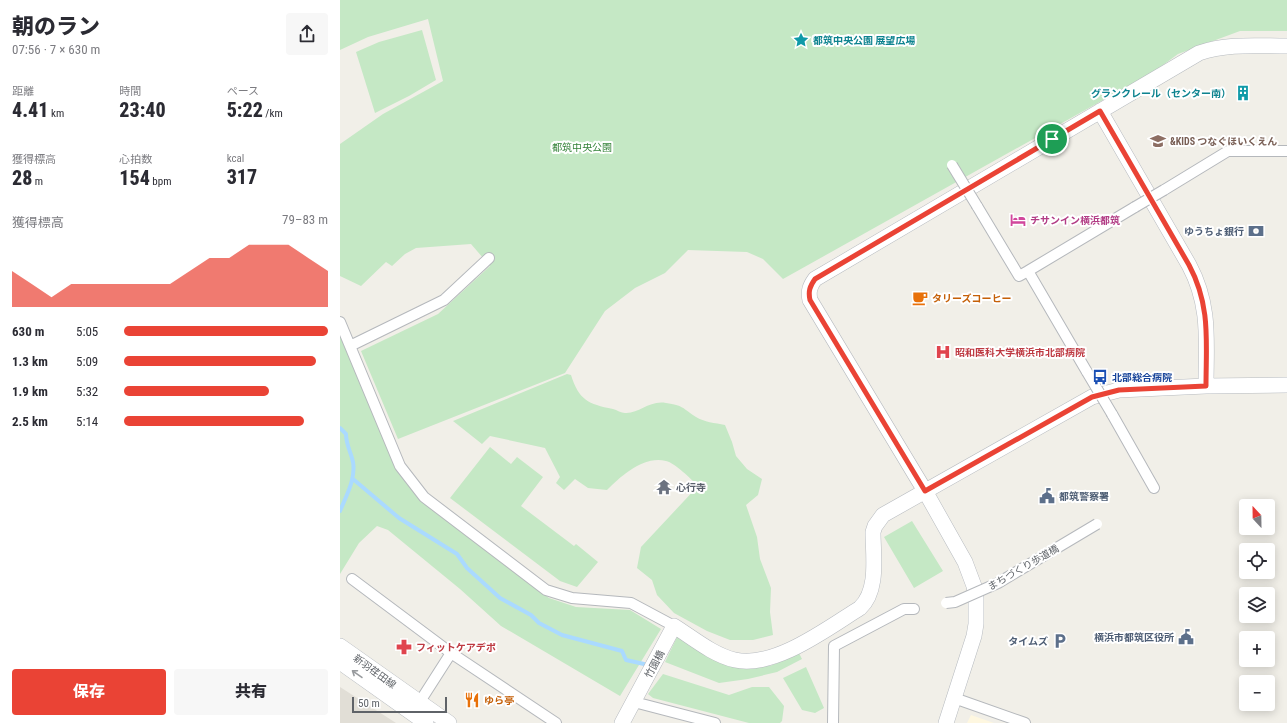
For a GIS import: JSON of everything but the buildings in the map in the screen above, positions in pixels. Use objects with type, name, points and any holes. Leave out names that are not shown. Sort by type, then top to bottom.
[{"type":"street","points":[[946,723],[974,636],[976,624],[974,586],[966,562],[810,300],[808,293],[810,286],[815,279],[1198,54],[1211,49],[1227,46],[1287,46]]},
{"type":"street","points":[[1100,111],[1189,265],[1202,291],[1206,317],[1206,386]]},
{"type":"street","points":[[952,165],[1019,276],[1228,151],[1287,151]]},
{"type":"street","points":[[350,346],[444,300],[489,258]]},
{"type":"street","points":[[1028,271],[1154,488]]},
{"type":"street","points":[[340,322],[400,466],[424,496],[546,590],[572,598],[631,603],[674,626],[718,653],[736,660],[757,661],[778,656],[860,608],[867,601],[871,589],[875,526],[883,515],[1092,397],[1119,390],[1206,386],[1287,385]]},
{"type":"street","name":"まちづくり歩道橋","points":[[946,603],[955,602],[998,583],[1097,524]]},
{"type":"street","points":[[352,579],[451,654],[556,723]]},
{"type":"street","points":[[833,723],[834,646],[904,609],[914,609]]},
{"type":"street","name":"竹園橋","points":[[622,723],[674,626]]},
{"type":"street","name":"新羽荏田線","points":[[340,646],[449,723]]},
{"type":"street","points":[[419,703],[451,654]]},
{"type":"street","name":"新羽荏田線","points":[[340,662],[426,723]]},
{"type":"street","points":[[954,698],[1025,723]]},
{"type":"street","points":[[634,702],[715,723]]},
{"type":"shaded area","points":[[340,687],[396,723],[340,723]]},
{"type":"shaded area","points":[[971,715],[994,723],[967,723]]},
{"type":"green space","name":"都筑中央公園","points":[[340,0],[1287,0],[1287,31],[1240,31],[1178,54],[1155,71],[783,279],[763,259],[747,252],[688,250],[665,273],[635,288],[605,311],[565,373],[398,439],[361,351],[438,314],[490,266],[471,244],[416,248],[405,254],[392,266],[386,262],[361,286],[340,276],[340,144],[383,114],[443,81],[428,19],[368,37],[340,50]]},
{"type":"green space","points":[[422,30],[436,80],[409,96],[375,113],[356,52],[379,42]]},
{"type":"green space","points":[[340,332],[388,446],[426,503],[549,598],[576,607],[630,610],[661,629],[620,696],[501,626],[460,589],[388,530],[377,526],[359,543],[340,574]]},
{"type":"green space","points":[[567,374],[571,375],[577,390],[581,395],[586,400],[597,405],[622,413],[630,413],[654,403],[666,403],[679,406],[702,420],[725,425],[736,456],[747,469],[762,479],[758,495],[746,505],[757,537],[760,559],[771,588],[770,612],[773,635],[753,640],[730,640],[707,631],[674,613],[657,595],[652,580],[637,568],[641,547],[698,486],[670,462],[658,460],[641,464],[626,473],[607,490],[588,488],[575,479],[564,490],[556,483],[560,477],[545,448],[490,436],[482,444],[453,421]]},
{"type":"green space","points":[[490,447],[511,464],[517,457],[543,477],[521,506],[574,546],[576,544],[598,562],[577,587],[560,581],[450,498]]},
{"type":"green space","points":[[912,521],[943,571],[914,588],[884,537]]},
{"type":"green space","points":[[678,635],[743,667],[770,666],[799,653],[802,659],[777,672],[748,679],[719,683],[665,662]]},
{"type":"green space","points":[[806,667],[824,708],[815,713],[802,710],[783,678]]},
{"type":"green space","points":[[663,674],[729,695],[752,687],[769,687],[784,706],[782,721],[780,723],[749,723],[653,698],[648,694]]},
{"type":"waterway","points":[[340,428],[346,434],[354,468],[352,481],[340,511]]},
{"type":"waterway","points":[[353,479],[399,518],[457,554],[467,568],[500,598],[531,615],[539,623],[562,635],[622,651],[626,660],[644,664]]},
{"type":"place","name":"都筑中央公園 展望広場","points":[[801,40]]},
{"type":"place","name":"グランクレール（センター南）","points":[[1243,93]]},
{"type":"place","name":"&KIDS つなぐほいくえん","points":[[1158,141]]},
{"type":"place","name":"チサンイン横浜都筑","points":[[1018,220]]},
{"type":"place","name":"ゆうちょ銀行","points":[[1256,231]]},
{"type":"place","name":"タリーズコーヒー","points":[[920,298]]},
{"type":"place","name":"昭和医科大学横浜市北部病院","points":[[943,352]]},
{"type":"place","name":"北部総合病院","points":[[1100,377]]},
{"type":"place","name":"心行寺","points":[[664,487]]},
{"type":"place","name":"都筑警察署","points":[[1047,496]]},
{"type":"place","name":"横浜市都筑区役所","points":[[1186,637]]},
{"type":"place","name":"タイムズ","points":[[1060,641]]},
{"type":"place","name":"フィットケアデポ","points":[[404,647]]},
{"type":"place","name":"ゆら亭","points":[[472,700]]},
{"type":"route","points":[[1100,111],[1189,265],[1202,291],[1206,317],[1206,386],[1119,390],[1092,397],[925,491],[810,300],[808,293],[810,286],[815,279],[1052,139],[1100,111]]}]
